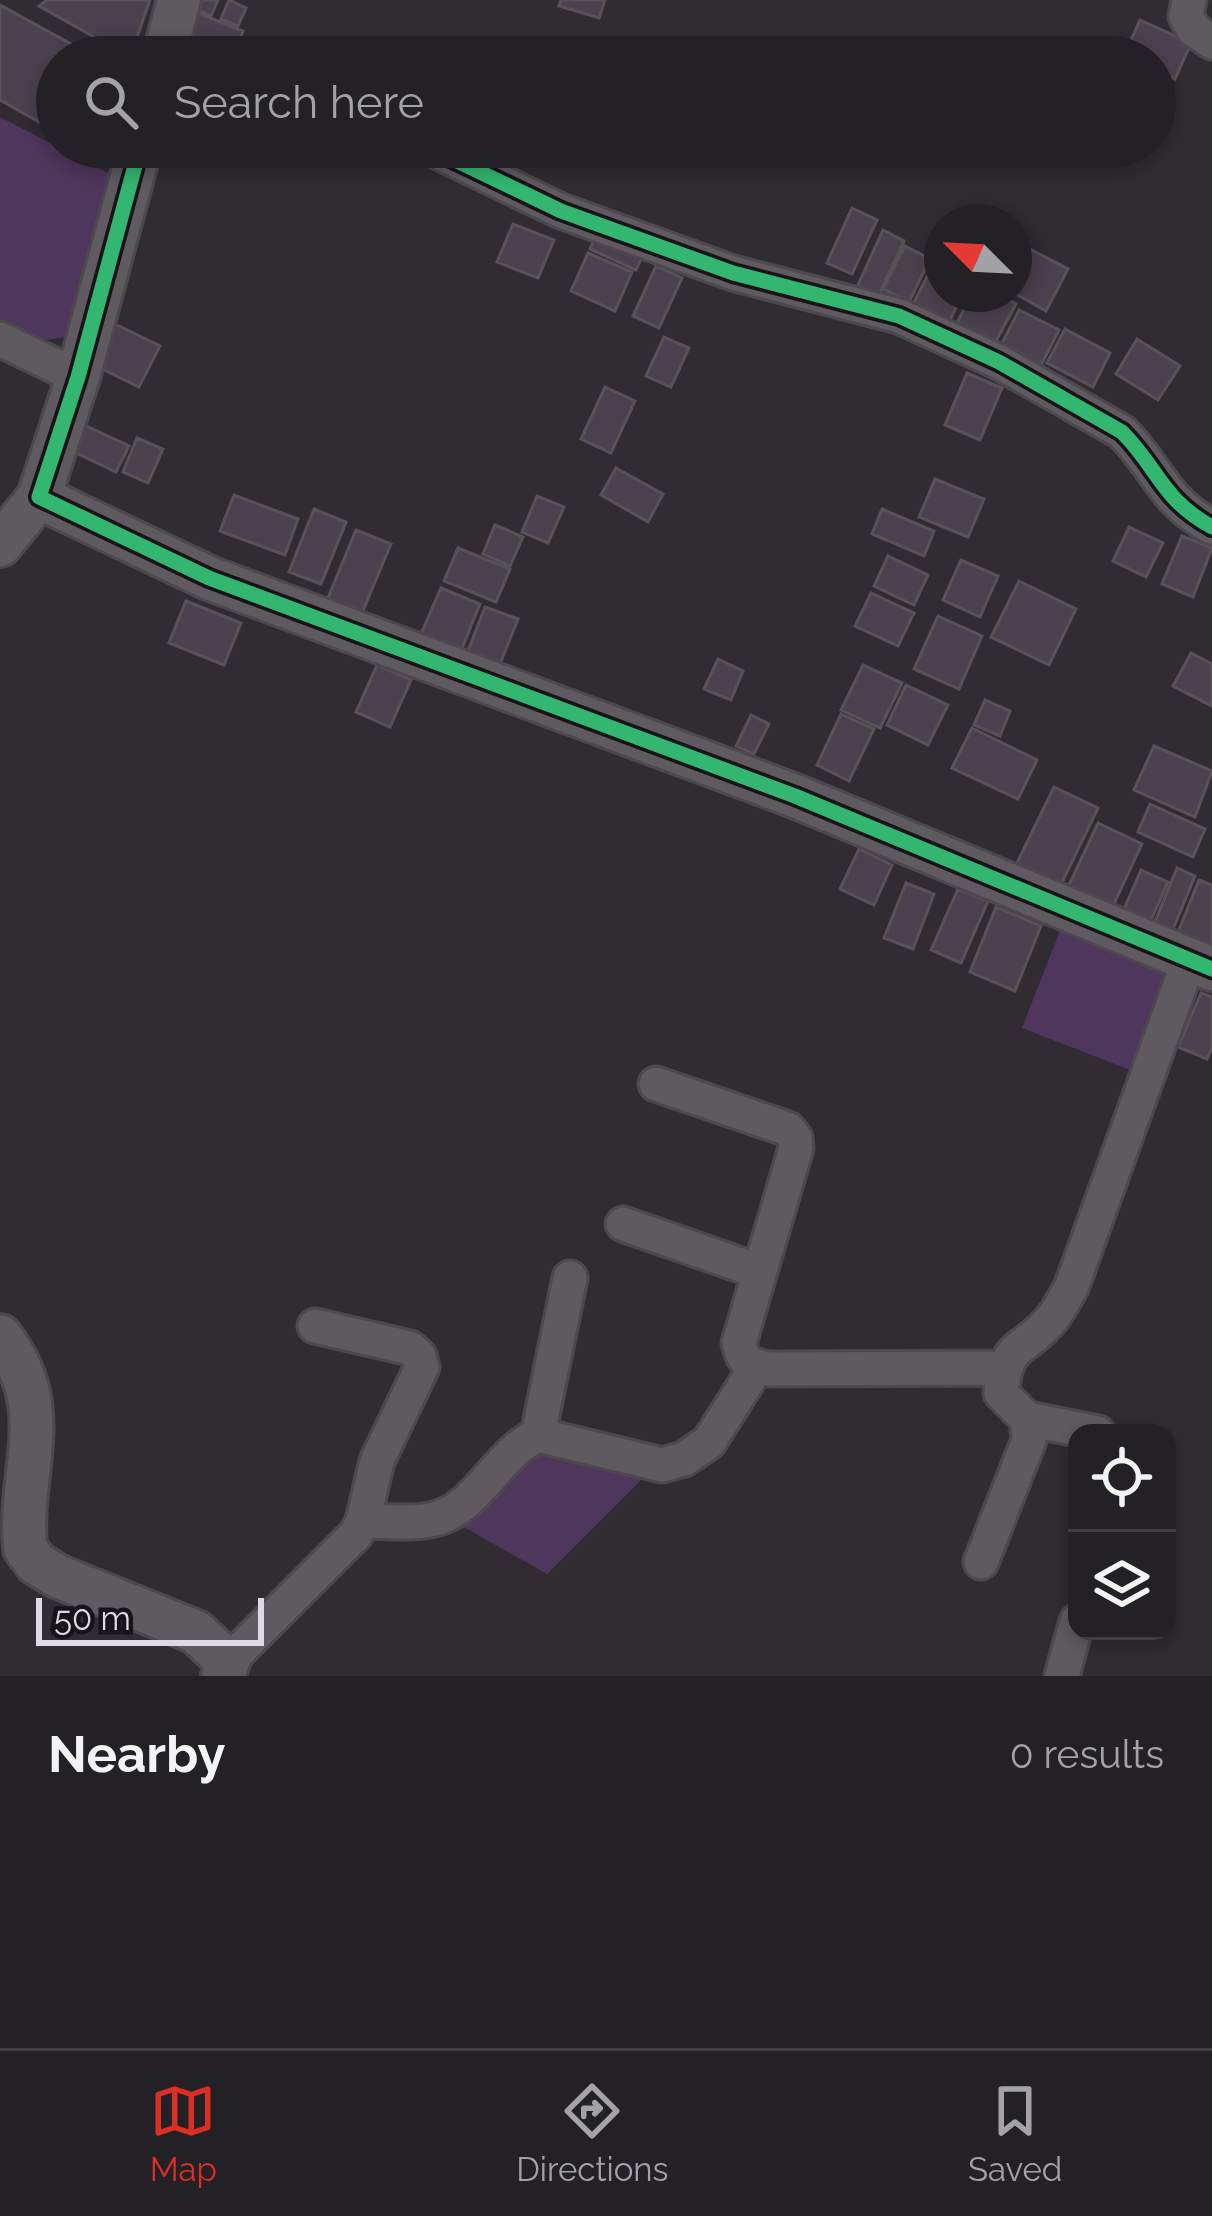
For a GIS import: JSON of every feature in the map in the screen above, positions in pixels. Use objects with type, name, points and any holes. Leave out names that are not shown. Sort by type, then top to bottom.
[{"type":"street","points":[[170,36],[178,0]]},
{"type":"street","points":[[1189,0],[1186,16],[1193,30],[1212,42]]},
{"type":"street","points":[[1,541],[39,497],[78,377],[134,168]]},
{"type":"street","points":[[472,168],[561,211],[733,273],[899,316],[999,362],[1122,432],[1163,490],[1212,527]]},
{"type":"street","points":[[0,339],[78,377]]},
{"type":"street","points":[[39,497],[209,578],[796,796],[1200,964],[1071,1288],[1049,1323],[1014,1348],[1004,1368],[1000,1393],[1027,1419],[1068,1427]]},
{"type":"street","points":[[656,1084],[788,1129],[795,1138],[739,1343],[742,1358],[757,1366],[1004,1368]]},
{"type":"street","points":[[623,1224],[758,1271]]},
{"type":"street","points":[[538,1435],[570,1278]]},
{"type":"street","points":[[0,1336],[19,1360],[32,1413],[13,1555],[196,1632],[226,1669],[356,1534],[377,1461],[422,1367],[410,1348],[315,1326]]},
{"type":"street","points":[[363,1521],[438,1519],[458,1509],[521,1443],[538,1435],[662,1465],[684,1459],[709,1442],[757,1366]]},
{"type":"street","points":[[981,1562],[1029,1440],[1027,1419]]},
{"type":"street","points":[[1062,1676],[1072,1640]]},
{"type":"shaded area","points":[[0,117],[36,136],[36,168],[99,168],[114,176],[67,337],[33,342],[0,325]]},
{"type":"shaded area","points":[[1068,910],[1189,960],[1143,1075],[1022,1028]]},
{"type":"shaded area","points":[[533,1412],[649,1472],[547,1574],[437,1512]]},
{"type":"building","points":[[47,0],[150,0],[137,36],[93,36],[39,6]]},
{"type":"building","points":[[181,0],[218,0],[211,16]]},
{"type":"building","points":[[229,0],[246,8],[238,26],[221,19]]},
{"type":"building","points":[[561,0],[605,0],[599,18],[559,6]]},
{"type":"building","points":[[0,5],[57,36],[36,36],[36,120],[0,100]]},
{"type":"building","points":[[193,11],[243,31],[241,36],[182,36]]},
{"type":"building","points":[[1140,20],[1175,36],[1133,36]]},
{"type":"building","points":[[1176,36],[1191,43],[1176,77]]},
{"type":"building","points":[[852,208],[877,220],[852,274],[827,263]]},
{"type":"building","points":[[513,224],[554,240],[538,278],[497,262]]},
{"type":"building","points":[[600,226],[646,247],[636,270],[590,249]]},
{"type":"building","points":[[883,230],[904,241],[878,297],[857,287]]},
{"type":"building","points":[[905,246],[924,256],[924,271],[909,302],[883,289]]},
{"type":"building","points":[[1032,250],[1068,269],[1046,311],[1032,303]]},
{"type":"building","points":[[588,253],[632,272],[615,311],[571,291]]},
{"type":"building","points":[[656,266],[682,278],[659,328],[633,316]]},
{"type":"building","points":[[924,283],[924,310],[913,304]]},
{"type":"building","points":[[929,312],[954,312],[949,322]]},
{"type":"building","points":[[963,312],[1012,312],[990,352],[952,332]]},
{"type":"building","points":[[1018,312],[1059,330],[1037,373],[997,353]]},
{"type":"building","points":[[115,324],[160,346],[139,387],[94,365]]},
{"type":"building","points":[[1065,329],[1110,353],[1093,387],[1047,363]]},
{"type":"building","points":[[664,337],[689,348],[671,387],[646,376]]},
{"type":"building","points":[[1137,339],[1180,366],[1158,400],[1116,374]]},
{"type":"building","points":[[967,373],[1002,388],[980,440],[945,425]]},
{"type":"building","points":[[605,387],[635,401],[611,453],[581,439]]},
{"type":"building","points":[[80,423],[129,446],[116,472],[68,449]]},
{"type":"building","points":[[137,438],[163,449],[148,483],[123,472]]},
{"type":"building","points":[[616,468],[663,494],[648,522],[601,495]]},
{"type":"building","points":[[935,479],[984,499],[968,537],[919,517]]},
{"type":"building","points":[[234,495],[298,519],[285,555],[220,531]]},
{"type":"building","points":[[537,496],[564,507],[548,543],[522,532]]},
{"type":"building","points":[[314,509],[346,522],[321,584],[289,572]]},
{"type":"building","points":[[882,509],[934,531],[924,556],[872,534]]},
{"type":"building","points":[[495,525],[523,537],[510,566],[483,554]]},
{"type":"building","points":[[1129,527],[1163,543],[1146,577],[1113,561]]},
{"type":"building","points":[[356,530],[391,544],[359,620],[325,605]]},
{"type":"building","points":[[1182,536],[1212,548],[1193,597],[1162,584]]},
{"type":"building","points":[[458,548],[510,569],[496,602],[444,581]]},
{"type":"building","points":[[888,556],[928,575],[914,605],[874,586]]},
{"type":"building","points":[[961,560],[998,576],[980,617],[943,600]]},
{"type":"building","points":[[1019,581],[1076,609],[1049,665],[991,637]]},
{"type":"building","points":[[441,588],[480,604],[458,658],[418,641]]},
{"type":"building","points":[[871,593],[914,613],[898,646],[855,626]]},
{"type":"building","points":[[186,601],[241,623],[224,665],[169,643]]},
{"type":"building","points":[[485,607],[518,619],[498,669],[466,656]]},
{"type":"building","points":[[938,616],[982,636],[959,689],[914,669]]},
{"type":"building","points":[[1191,653],[1212,664],[1212,706],[1173,686]]},
{"type":"building","points":[[718,659],[743,671],[731,700],[704,689]]},
{"type":"building","points":[[377,665],[411,680],[390,727],[356,712]]},
{"type":"building","points":[[863,665],[902,683],[880,728],[841,710]]},
{"type":"building","points":[[906,685],[948,705],[928,745],[887,725]]},
{"type":"building","points":[[985,700],[1010,711],[1000,736],[974,725]]},
{"type":"building","points":[[841,714],[874,729],[849,781],[817,765]]},
{"type":"building","points":[[751,715],[769,724],[754,754],[736,746]]},
{"type":"building","points":[[972,728],[1037,760],[1018,799],[952,768]]},
{"type":"building","points":[[1154,746],[1212,771],[1195,817],[1134,790]]},
{"type":"building","points":[[1054,787],[1098,808],[1058,891],[1014,869]]},
{"type":"building","points":[[1150,804],[1205,829],[1193,857],[1138,832]]},
{"type":"building","points":[[1098,823],[1142,844],[1112,908],[1068,887]]},
{"type":"building","points":[[859,849],[892,865],[874,905],[840,889]]},
{"type":"building","points":[[1177,868],[1195,876],[1168,941],[1150,934]]},
{"type":"building","points":[[1141,870],[1168,882],[1145,933],[1119,921]]},
{"type":"building","points":[[1199,880],[1212,885],[1212,954],[1175,940]]},
{"type":"building","points":[[906,883],[934,894],[913,949],[884,938]]},
{"type":"building","points":[[958,889],[988,901],[961,963],[931,950]]},
{"type":"building","points":[[996,907],[1041,926],[1015,991],[970,972]]},
{"type":"building","points":[[1201,993],[1212,997],[1212,1048],[1207,1059],[1178,1047]]},
{"type":"cycle path","points":[[134,168],[78,377],[39,497],[209,578],[795,796],[1212,969]]},
{"type":"cycle path","points":[[472,168],[561,211],[733,273],[899,316],[999,362],[1122,432],[1182,506],[1212,527]]}]
